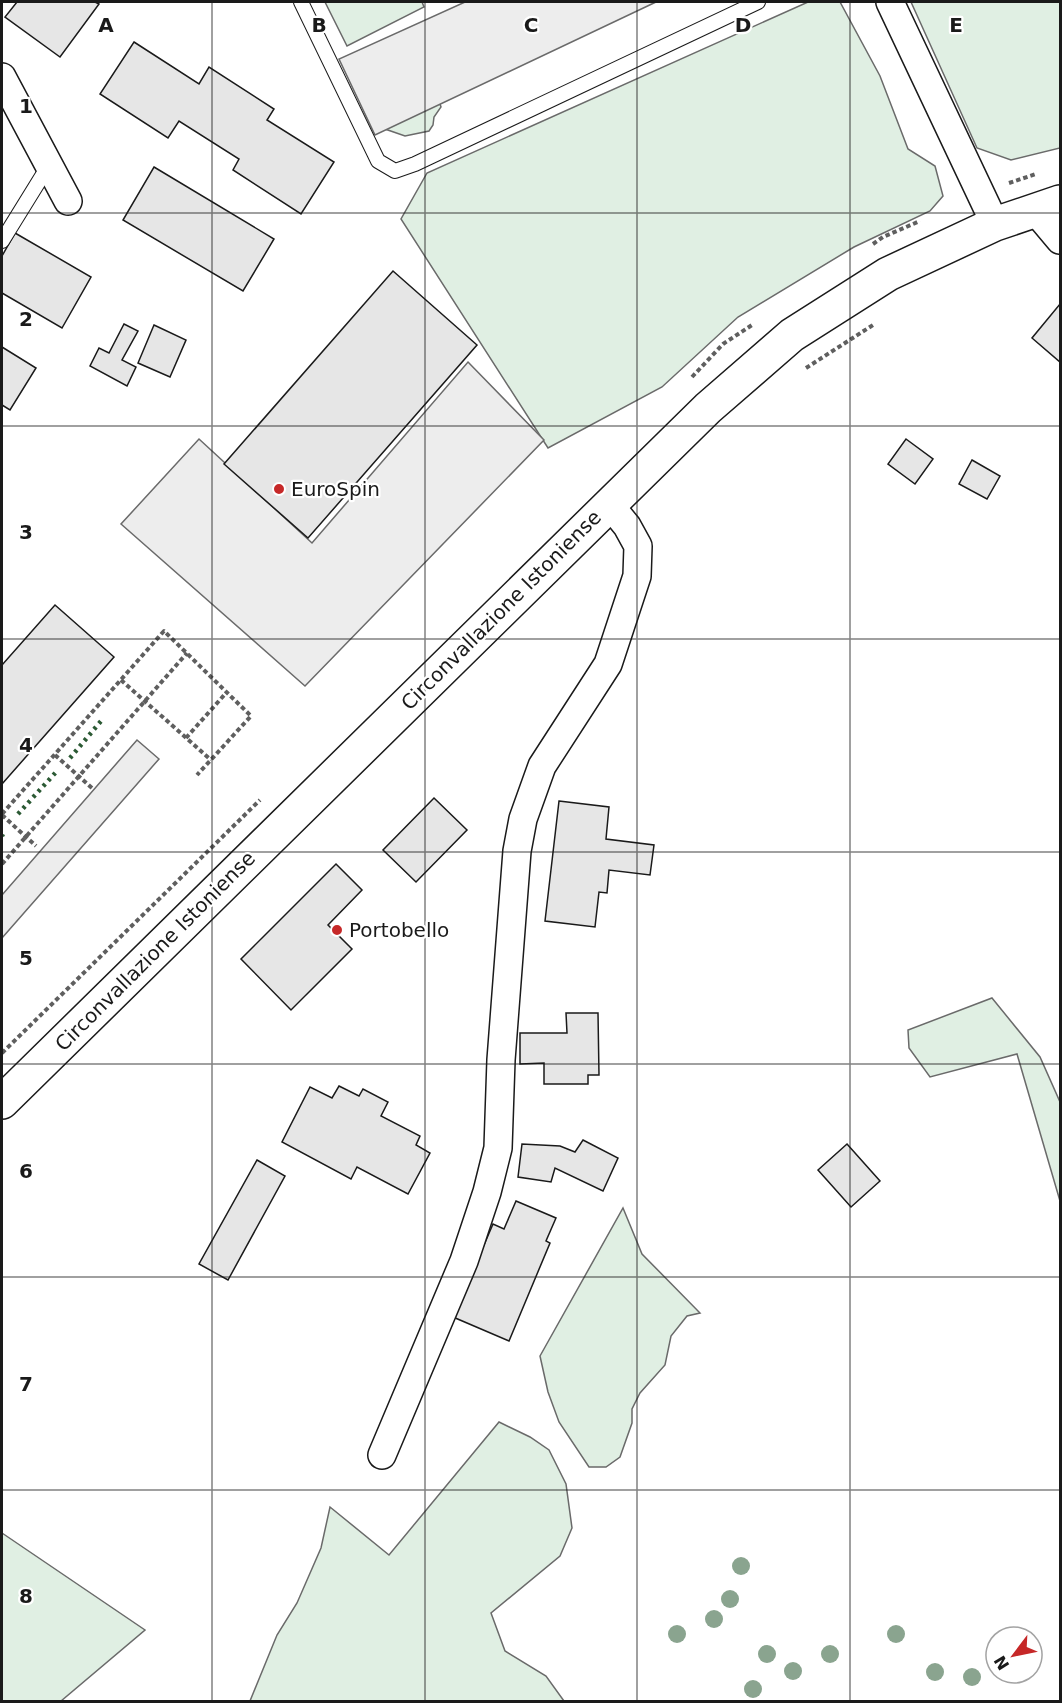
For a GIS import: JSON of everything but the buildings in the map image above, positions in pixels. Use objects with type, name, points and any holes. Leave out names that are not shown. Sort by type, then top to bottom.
[{"type":"main road","name":"Circonvallazione Istoniense","points":[[2,1102],[708,408],[792,336],[888,274],[995,224],[1047,206]]},
{"type":"street","points":[[890,2],[995,224]]},
{"type":"street","points":[[2,77],[68,201]]},
{"type":"street","points":[[1047,206],[1060,240]]},
{"type":"street","points":[[382,1455],[464,1261],[487,1192],[498,1148],[501,1060],[517,851],[522,819],[542,766],[608,664],[637,576],[638,546],[627,526],[609,504]]},
{"type":"lane","points":[[301,2],[378,161],[395,171],[415,164],[758,2]]},
{"type":"lane","points":[[2,241],[49,165]]},
{"type":"path","points":[[36,846],[2,814],[164,631],[251,716],[197,775]]},
{"type":"path","points":[[2,864],[187,653]]},
{"type":"path","points":[[121,680],[211,760]]},
{"type":"path","points":[[186,738],[226,693]]},
{"type":"path","points":[[55,755],[92,788]]},
{"type":"green space","points":[[325,2],[422,2],[424,7],[347,46]]},
{"type":"green space","points":[[808,2],[840,2],[880,76],[908,149],[935,166],[943,196],[930,211],[854,247],[738,317],[662,387],[548,448],[401,219],[427,173]]},
{"type":"green space","points":[[911,2],[1060,2],[1060,148],[1011,160],[977,148]]},
{"type":"green space","points":[[439,101],[441,107],[429,131],[405,136],[385,129]]},
{"type":"green space","points":[[992,998],[1040,1057],[1060,1102],[1060,1201],[1017,1054],[930,1077],[909,1048],[908,1030]]},
{"type":"green space","points":[[623,1208],[642,1254],[700,1313],[687,1316],[671,1336],[665,1365],[640,1393],[632,1409],[632,1423],[620,1457],[606,1467],[589,1467],[559,1422],[548,1392],[540,1356]]},
{"type":"green space","points":[[499,1422],[530,1437],[549,1450],[566,1484],[572,1528],[560,1556],[491,1613],[505,1651],[546,1676],[564,1701],[250,1701],[277,1635],[297,1603],[321,1548],[330,1507],[389,1555]]},
{"type":"green space","points":[[2,1533],[145,1630],[61,1701],[2,1701]]},
{"type":"shaded area","points":[[465,2],[656,2],[375,135],[339,59]]},
{"type":"shaded area","points":[[468,362],[544,440],[305,686],[121,524],[199,439],[312,543]]},
{"type":"shaded area","points":[[137,740],[159,759],[2,938],[2,895]]},
{"type":"hedge","points":[[70,758],[101,721]]},
{"type":"hedge","points":[[18,814],[57,771]]},
{"type":"place","name":"EuroSpin","points":[[279,489]]},
{"type":"place","name":"Portobello","points":[[337,930]]}]
